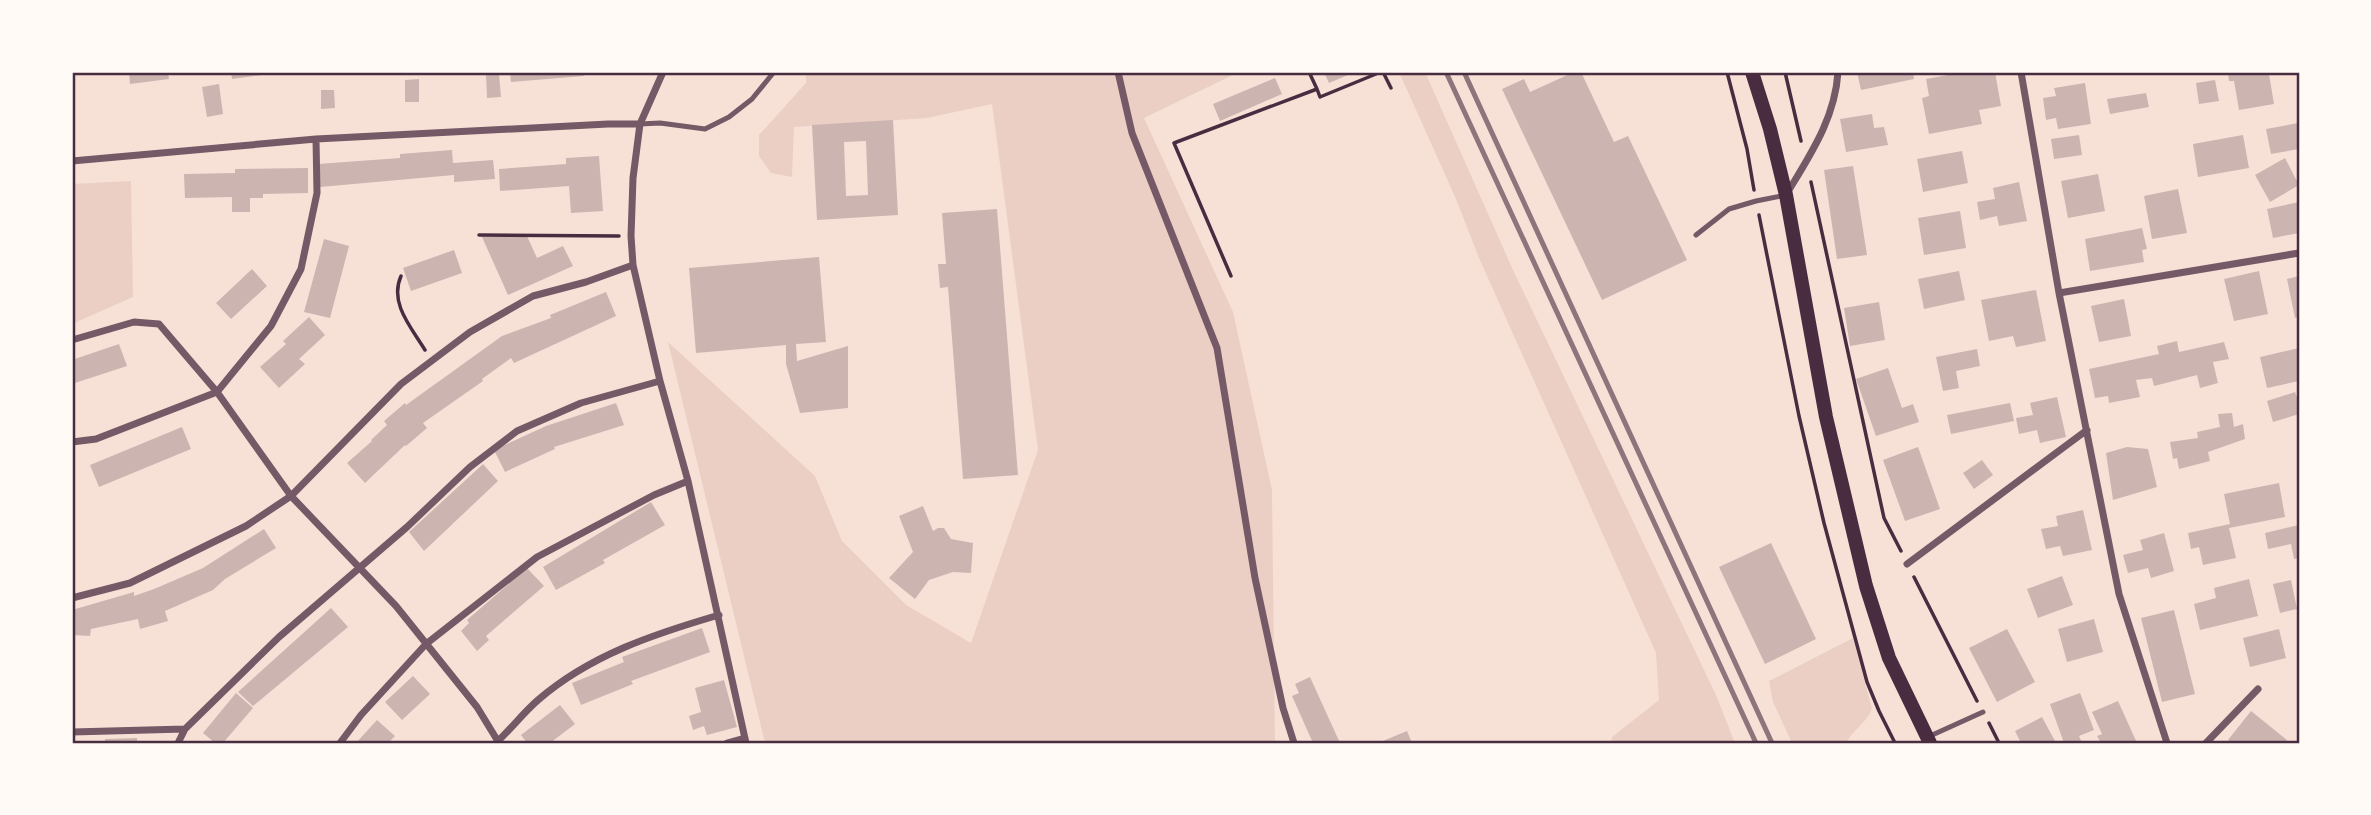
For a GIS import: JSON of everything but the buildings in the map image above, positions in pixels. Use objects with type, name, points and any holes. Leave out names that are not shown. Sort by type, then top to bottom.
[{"type":"main road","points":[[1752,72],[1770,129],[1786,195],[1826,417],[1866,586],[1889,659],[1928,741]]},
{"type":"street","points":[[663,72],[640,124],[631,236],[633,265],[660,381],[688,481],[746,741],[727,743]]},
{"type":"street","points":[[1118,72],[1132,133],[1217,348],[1255,578],[1283,708],[1294,743]]},
{"type":"street","points":[[1786,195],[1826,126],[1837,94],[1838,72]]},
{"type":"street","points":[[2021,72],[2059,293],[2119,594],[2167,743]]},
{"type":"street","points":[[72,161],[316,139],[640,124]]},
{"type":"street","points":[[72,442],[96,439],[217,392],[271,326],[301,269],[317,193],[316,139]]},
{"type":"street","points":[[2059,293],[2299,253]]},
{"type":"street","points":[[72,598],[131,583],[246,526],[291,496],[346,437],[401,384],[470,332],[533,296],[586,282],[633,265]]},
{"type":"street","points":[[72,340],[134,321],[159,324],[217,392],[291,496],[396,606],[477,707],[498,743],[538,699],[602,656],[663,631],[719,615]]},
{"type":"street","points":[[178,743],[185,729],[279,638],[470,467],[517,431],[581,402],[660,381]]},
{"type":"street","points":[[1907,564],[2087,430]]},
{"type":"street","points":[[340,743],[361,715],[426,644],[537,557],[654,495],[688,481]]},
{"type":"street","points":[[2206,743],[2258,689]]},
{"type":"street","points":[[72,732],[185,729]]},
{"type":"lane","points":[[640,124],[660,123],[705,129],[729,117],[752,99],[774,72]]},
{"type":"lane","points":[[1696,235],[1729,209],[1786,195]]},
{"type":"lane","points":[[1928,741],[1983,712]]},
{"type":"path","points":[[1309,72],[1320,97],[1376,74],[1375,72]]},
{"type":"path","points":[[1383,72],[1391,88]]},
{"type":"path","points":[[1727,72],[1747,149],[1799,416],[1825,523],[1867,682],[1895,743]]},
{"type":"path","points":[[1785,72],[1884,518],[1999,743]]},
{"type":"path","points":[[1231,276],[1174,143],[1317,89]]},
{"type":"path","points":[[479,234],[631,236]]},
{"type":"path","points":[[401,276],[397,285],[398,306],[432,360]]},
{"type":"shaded area","points":[[806,72],[1239,72],[1144,118],[1233,312],[1272,490],[1275,743],[765,743],[668,342],[815,476],[842,541],[906,605],[971,643],[1038,450],[992,104],[927,118],[794,127],[792,177],[771,173],[759,156],[759,135],[806,83]]},
{"type":"shaded area","points":[[1399,72],[1425,72],[1513,270],[1716,695],[1735,743],[1611,743],[1612,737],[1659,700],[1656,653]]},
{"type":"shaded area","points":[[131,181],[133,297],[72,324],[72,184]]},
{"type":"shaded area","points":[[1853,638],[1872,709],[1846,743],[1792,743],[1773,702],[1769,681]]},
{"type":"railway","points":[[1446,72],[1756,743]]},
{"type":"railway","points":[[1464,72],[1772,743]]}]
